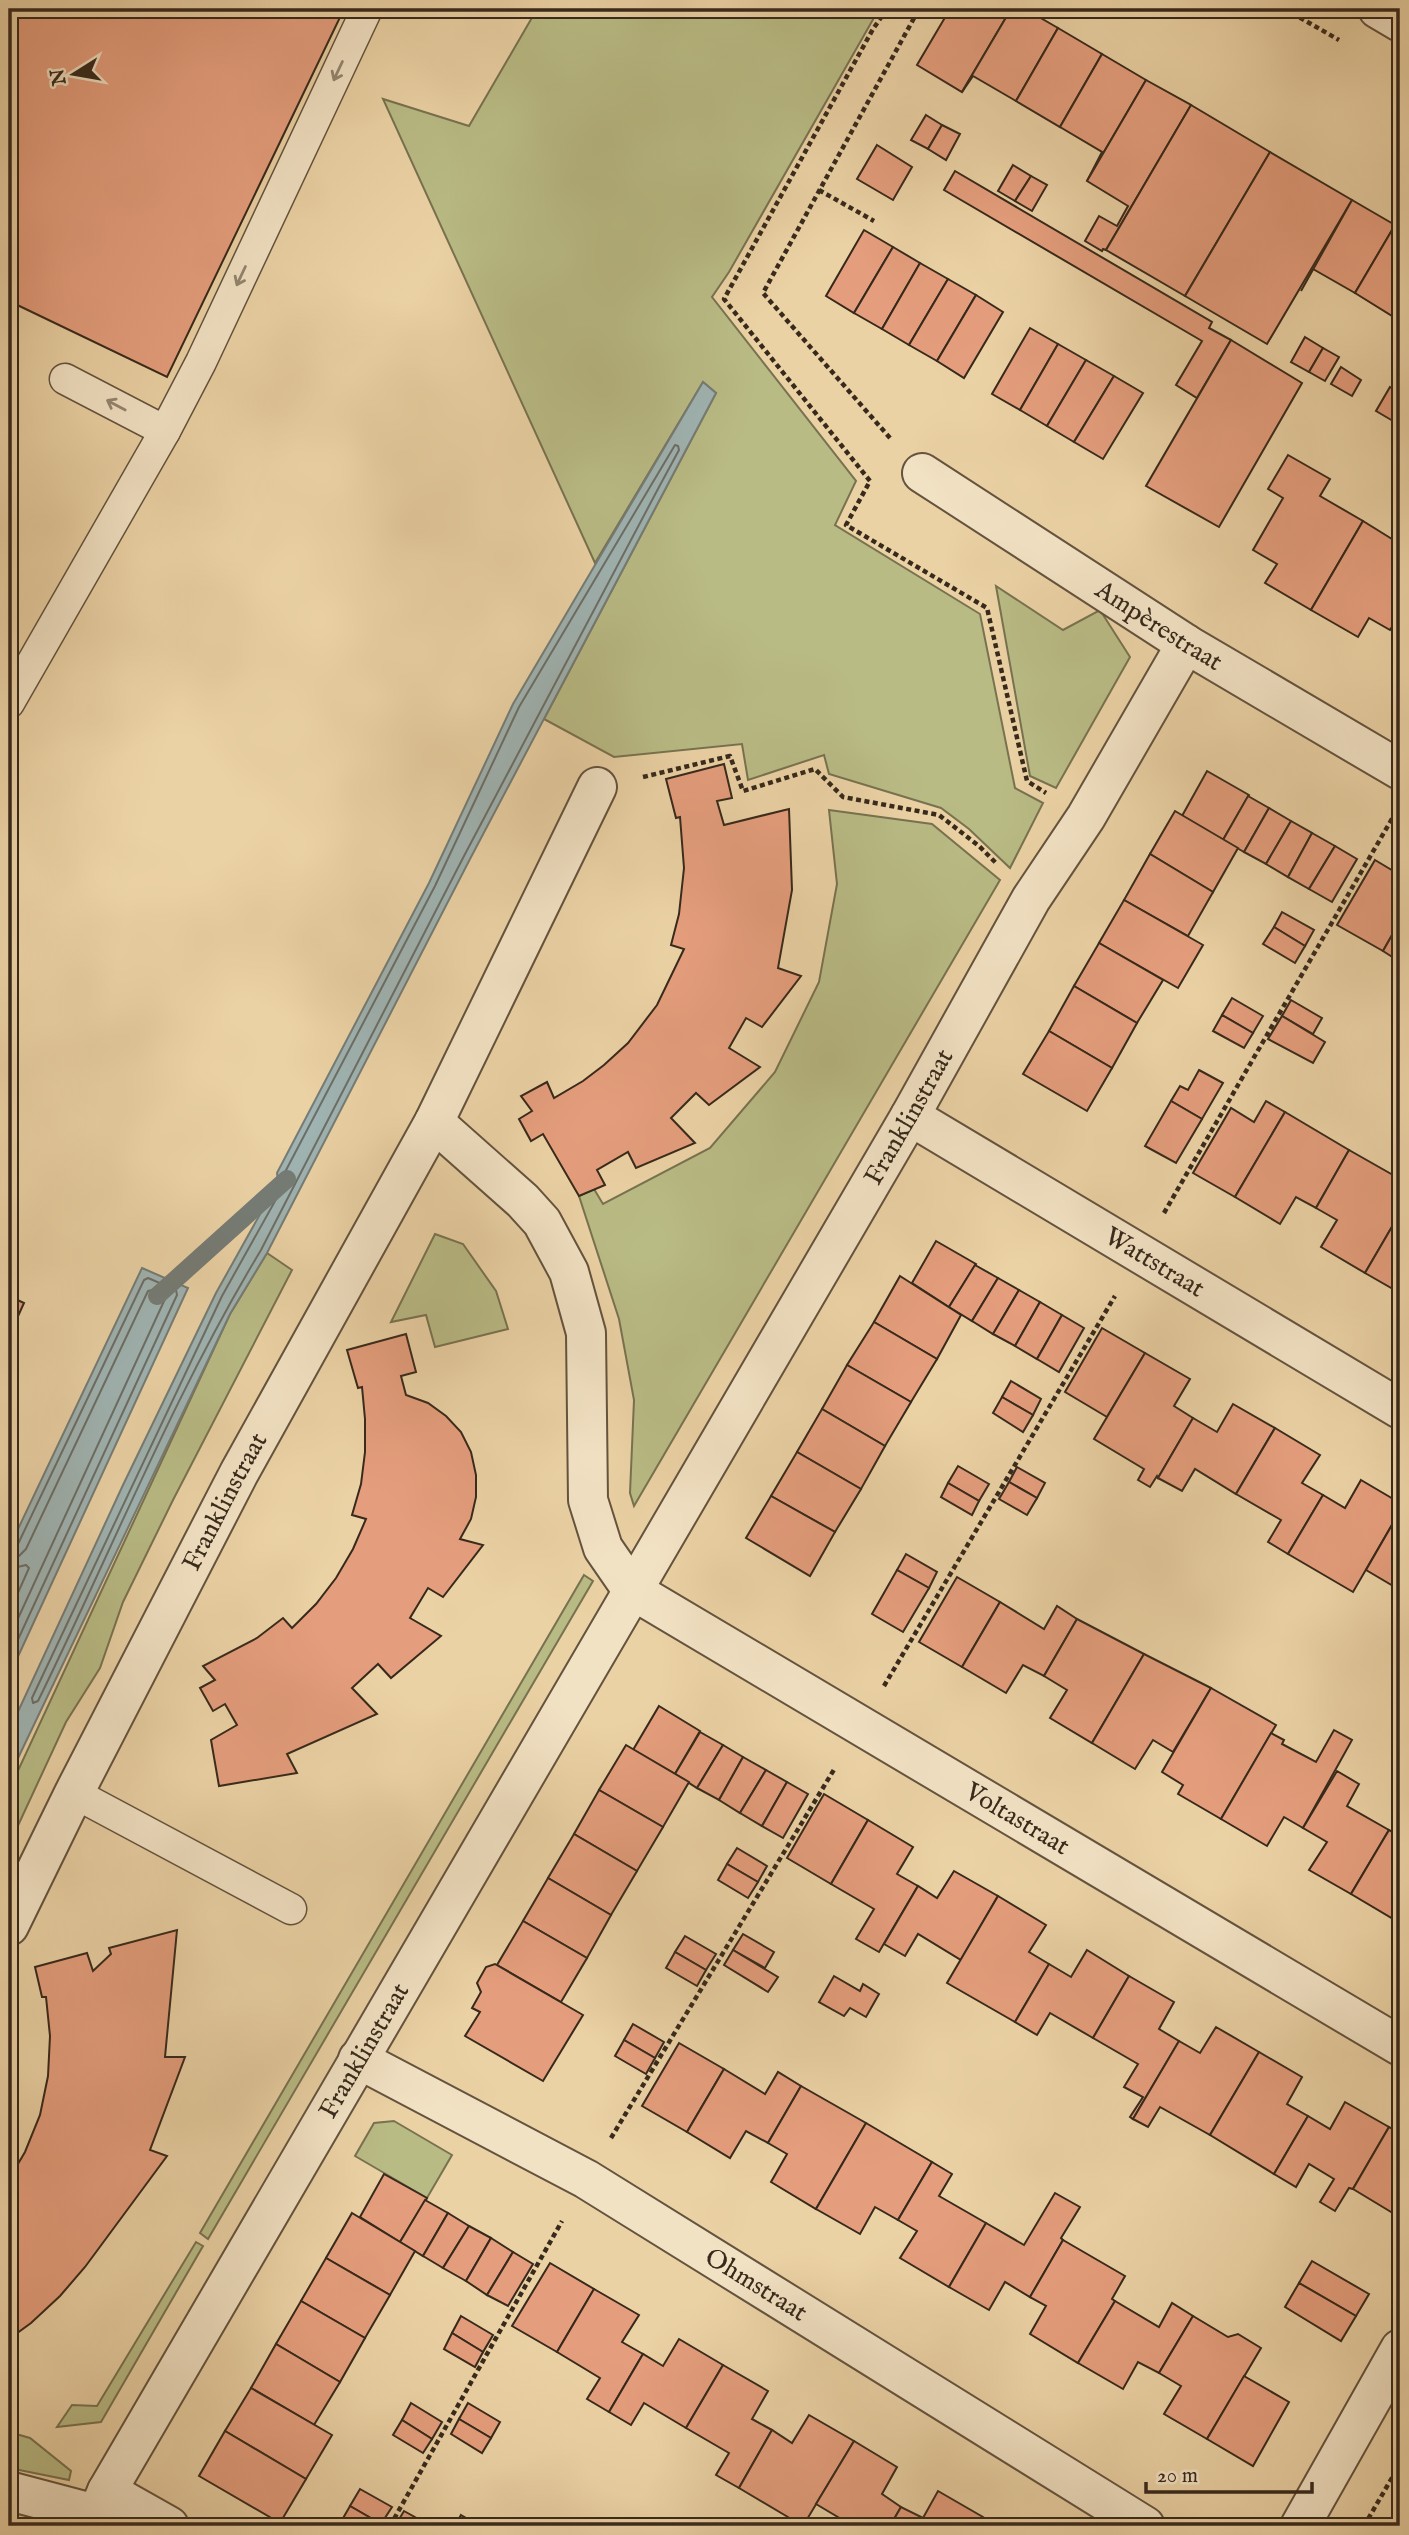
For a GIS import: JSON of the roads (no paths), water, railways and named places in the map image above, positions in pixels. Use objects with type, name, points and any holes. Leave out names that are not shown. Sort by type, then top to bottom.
[{"type":"street","points":[[1378,9],[1400,22]]},
{"type":"street","name":"Ampèrestraat","points":[[922,473],[1186,644],[1400,770]]},
{"type":"street","name":"Franklinstraat","points":[[98,2510],[358,2059],[910,1116],[1031,899],[1086,817],[1186,644]]},
{"type":"street","name":"Franklinstraat","points":[[9,1926],[74,1793],[239,1473],[434,1122],[597,787]]},
{"type":"street","name":"Wattstraat","points":[[910,1116],[1400,1409]]},
{"type":"street","points":[[434,1122],[523,1201],[542,1223],[569,1272],[586,1333],[588,1500],[603,1548],[632,1590]]},
{"type":"street","name":"Voltastraat","points":[[632,1590],[1400,2046]]},
{"type":"street","name":"Ohmstraat","points":[[358,2059],[586,2179],[1145,2526]]},
{"type":"street","points":[[1300,2526],[1400,2349]]},
{"type":"street","points":[[9,2491],[169,2526]]},
{"type":"lane","points":[[9,703],[165,431],[201,362],[366,9]]},
{"type":"lane","points":[[65,379],[165,431]]},
{"type":"lane","points":[[74,1793],[291,1909]]},
{"type":"water","points":[[703,382],[716,393],[470,859],[267,1253],[230,1314],[9,1777],[9,1731],[216,1293],[278,1182],[277,1173],[429,883],[513,704]]},
{"type":"water","points":[[142,1268],[188,1288],[9,1676],[9,1548]]},
{"type":"waterway","points":[[157,1296],[287,1179]]}]
